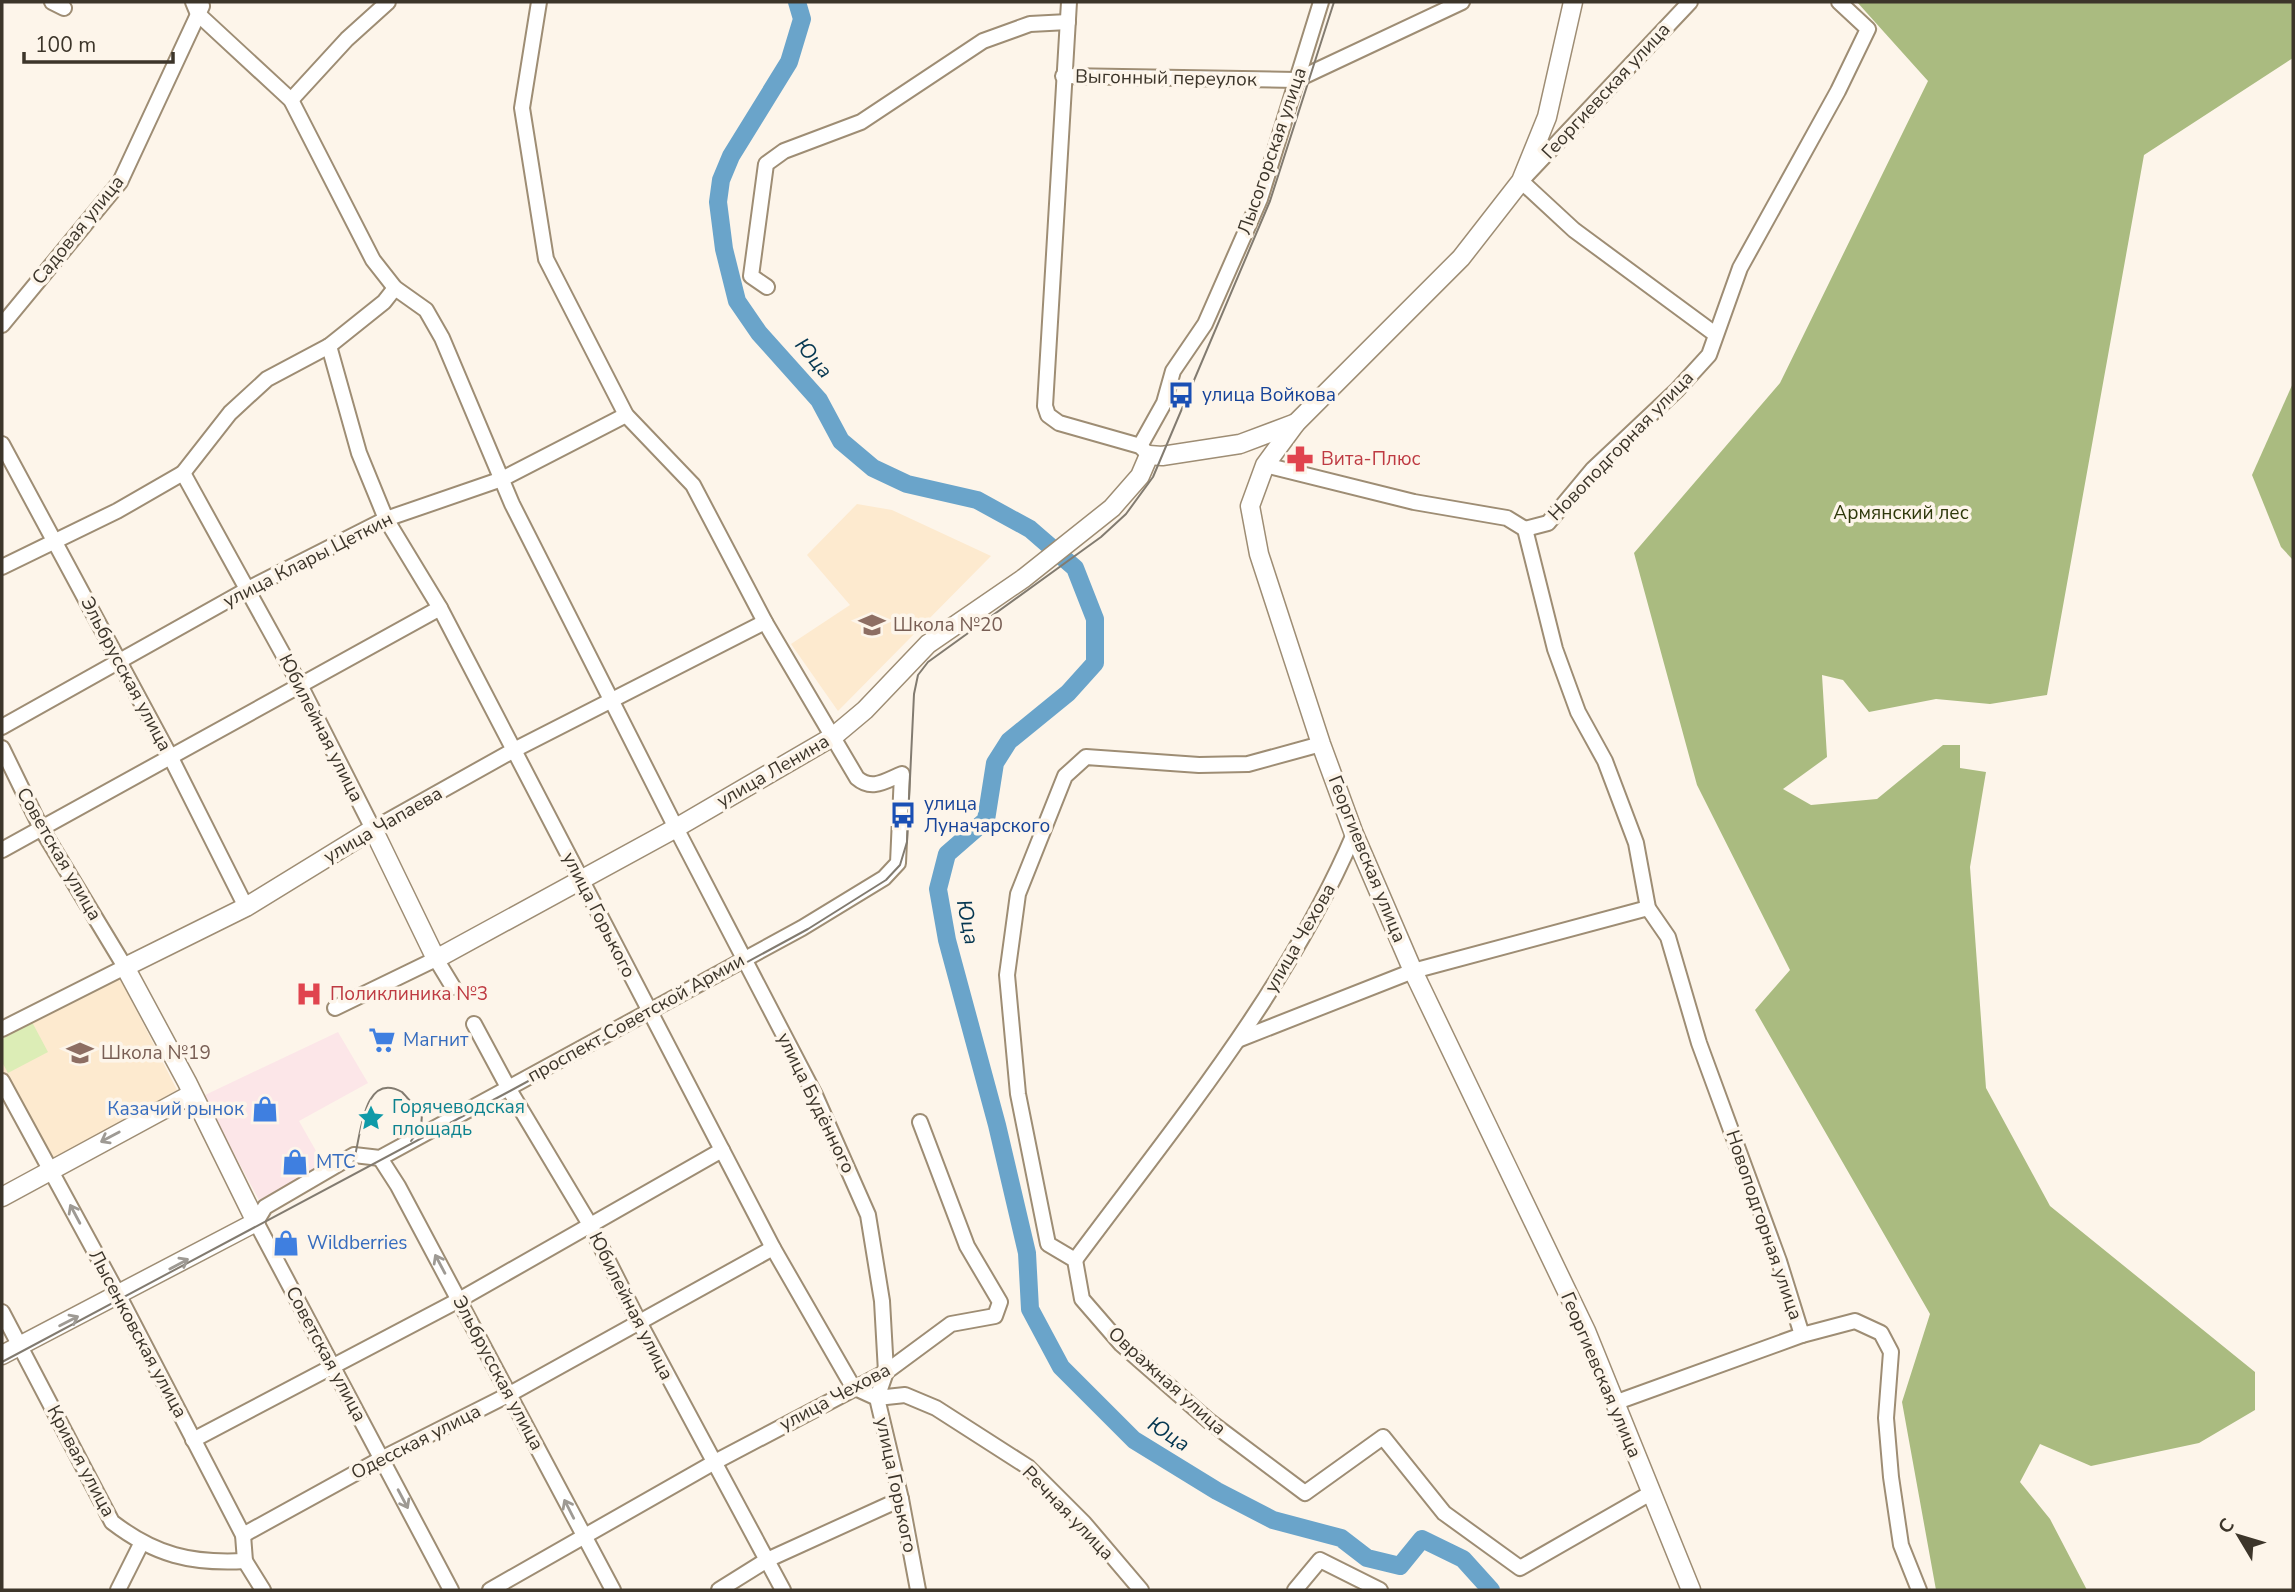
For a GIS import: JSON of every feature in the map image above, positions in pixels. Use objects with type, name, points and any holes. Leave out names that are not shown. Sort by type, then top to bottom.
[{"type":"main road","name":"Георгиевская улица","points":[[1573,2],[1547,117],[1521,181],[1461,258],[1296,423],[1265,465],[1251,499],[1254,533],[1321,744],[1354,834],[1413,971],[1617,1402],[1649,1494],[1691,1590]]},
{"type":"main road","points":[[1145,450],[1162,456],[1240,444],[1296,423]]},
{"type":"main road","points":[[1240,444],[1255,453],[1265,465]]},
{"type":"main road","name":"улица Ленина","points":[[436,959],[676,828],[834,736],[865,710],[928,644],[1024,578],[1083,534],[1112,508],[1140,476],[1145,450]]},
{"type":"main road","name":"улица Чапаева","points":[[125,967],[246,907],[373,829]]},
{"type":"main road","name":"Юбилейная улица","points":[[373,829],[436,959]]},
{"type":"main road","name":"Советская улица","points":[[125,967],[256,1222]]},
{"type":"main road","points":[[2,1197],[192,1094]]},
{"type":"main road","name":"проспект Советской Армии","points":[[2,1355],[256,1222]]},
{"type":"street","points":[[198,6],[291,100],[347,39],[387,2]]},
{"type":"street","points":[[539,2],[522,108],[546,259],[626,415],[693,485],[765,622],[834,736]]},
{"type":"street","points":[[1069,2],[1045,406],[1048,415],[1064,425],[1145,450]]},
{"type":"street","name":"Лысогорская улица","points":[[1145,450],[1164,403],[1173,371],[1205,324],[1260,199],[1321,2]]},
{"type":"street","name":"Выгонный переулок","points":[[1063,76],[1296,80],[1462,2]]},
{"type":"street","name":"Георгиевская улица","points":[[1521,181],[1690,2]]},
{"type":"street","name":"Новоподгорная улица","points":[[1839,2],[1868,29],[1838,92],[1740,268],[1709,355],[1677,390],[1593,469],[1548,523],[1525,529],[1555,649],[1578,712],[1605,761],[1636,843],[1648,908],[1668,937],[1699,1043],[1779,1261],[1802,1335],[1855,1321],[1881,1333],[1891,1352],[1886,1418],[1891,1477],[1901,1545],[1919,1590]]},
{"type":"street","name":"Садовая улица","points":[[2,325],[121,181],[198,6]]},
{"type":"street","points":[[767,287],[751,276],[766,164],[784,151],[861,122],[983,41],[1030,24],[1068,22]]},
{"type":"street","name":"улица Будённого","points":[[291,100],[373,260],[395,288],[426,310],[442,338],[502,479],[676,828],[815,1095],[868,1215],[882,1300],[886,1372],[877,1398]]},
{"type":"street","points":[[1521,181],[1574,230],[1715,334]]},
{"type":"street","points":[[2,567],[183,473],[230,413],[267,379],[329,346],[384,302],[395,288]]},
{"type":"street","name":"улица Горького","points":[[329,346],[359,453],[386,519],[440,608],[772,1248],[853,1387],[877,1398],[901,1499],[918,1590]]},
{"type":"street","name":"улица Клары Цеткин","points":[[2,727],[118,659],[386,519],[502,479],[626,415]]},
{"type":"street","name":"Эльбрусская улица","points":[[2,444],[170,756],[246,907]]},
{"type":"street","points":[[1265,465],[1414,502],[1507,518],[1525,529]]},
{"type":"street","name":"Юбилейная улица","points":[[183,473],[300,685],[373,829]]},
{"type":"street","points":[[2,850],[440,608]]},
{"type":"street","name":"улица Чапаева","points":[[373,829],[514,750],[765,622]]},
{"type":"street","name":"проспект Советской Армии","points":[[256,1222],[265,1207],[354,1155],[380,1158],[744,959],[884,878],[898,863],[902,774],[877,785],[865,785],[857,778],[834,736]]},
{"type":"street","points":[[1075,1260],[1048,1244],[1018,1094],[1007,975],[1018,894],[1065,776],[1086,757],[1199,765],[1248,764],[1321,744]]},
{"type":"street","name":"Советская улица","points":[[2,748],[41,828],[125,967]]},
{"type":"street","name":"улица Чехова","points":[[1075,1260],[1239,1039],[1311,926],[1354,834]]},
{"type":"street","points":[[1413,971],[1648,908]]},
{"type":"street","name":"Юбилейная улица","points":[[436,959],[453,987]]},
{"type":"street","name":"улица Ленина","points":[[335,1008],[436,959]]},
{"type":"street","name":"улица Чапаева","points":[[2,1029],[125,967]]},
{"type":"street","name":"улица Чехова","points":[[1239,1039],[1296,1014],[1413,971]]},
{"type":"street","name":"Юбилейная улица","points":[[474,1024],[508,1088],[589,1223],[783,1590]]},
{"type":"street","name":"Лысенковская улица","points":[[2,1081],[119,1296],[243,1535],[245,1561],[254,1584],[263,1590]]},
{"type":"street","name":"улица Чехова","points":[[490,1590],[713,1462],[886,1372],[951,1324],[995,1316],[1000,1302],[967,1246],[920,1122]]},
{"type":"street","points":[[193,1440],[459,1300],[589,1223],[722,1150]]},
{"type":"street","name":"Эльбрусская улица","points":[[380,1158],[398,1185],[613,1590]]},
{"type":"street","name":"Советская улица","points":[[256,1222],[451,1590]]},
{"type":"street","name":"Одесская улица","points":[[243,1535],[381,1459],[510,1394],[772,1248]]},
{"type":"street","name":"Овражная улица","points":[[1075,1260],[1082,1299],[1121,1344],[1209,1421],[1306,1493],[1383,1437],[1444,1513],[1520,1568],[1649,1494]]},
{"type":"street","name":"Кривая улица","points":[[2,1312],[112,1522],[141,1544],[195,1561],[245,1561]]},
{"type":"street","points":[[1617,1402],[1802,1335]]},
{"type":"street","name":"Речная улица","points":[[877,1398],[905,1395],[936,1408],[1028,1467],[1084,1523],[1141,1590]]},
{"type":"street","points":[[719,1590],[767,1560],[901,1499]]},
{"type":"street","points":[[118,1590],[141,1544]]},
{"type":"street","points":[[1294,1590],[1320,1560],[1380,1590]]},
{"type":"shaded area","name":"Школа №20","points":[[857,504],[892,510],[991,556],[838,711],[791,644],[850,605],[807,555]]},
{"type":"shaded area","name":"Школа №19","points":[[118,974],[177,1090],[52,1161],[2,1074],[2,1032]]},
{"type":"shaded area","name":"Казачий рынок","points":[[338,1032],[368,1083],[299,1121],[324,1165],[259,1200],[203,1096]]},
{"type":"green space","name":"Армянский лес","points":[[1857,2],[2293,2],[2293,58],[2144,155],[2047,695],[1990,704],[1936,699],[1869,712],[1843,680],[1822,675],[1827,757],[1783,789],[1811,805],[1877,799],[1943,745],[1960,745],[1960,768],[1986,772],[1970,867],[1986,1088],[2050,1206],[2255,1372],[2255,1410],[2199,1443],[2091,1466],[2040,1444],[2020,1482],[2050,1519],[2087,1590],[1936,1590],[1902,1402],[1930,1314],[1755,1010],[1790,970],[1697,785],[1634,553],[1780,383],[1928,81]]},
{"type":"green space","points":[[2293,383],[2293,560],[2281,547],[2252,475]]},
{"type":"green space","points":[[32,1022],[48,1052],[8,1073],[2,1062],[2,1039]]},
{"type":"waterway","name":"Юца","points":[[797,2],[802,19],[789,62],[731,156],[721,180],[718,202],[724,249],[737,301],[759,333],[819,400],[841,441],[873,468],[907,484],[977,500],[1030,529],[1075,568],[1095,619],[1095,663],[1068,693],[1009,741],[995,763],[986,820],[947,854],[938,889],[947,940],[997,1125],[1027,1253],[1030,1309],[1061,1367],[1134,1440],[1217,1491],[1273,1520],[1341,1538],[1367,1558],[1400,1566],[1422,1539],[1463,1559],[1491,1590]]},
{"type":"tram line","points":[[2,1362],[808,929],[886,880],[900,865],[907,842],[914,694],[918,675],[928,662],[1101,537],[1126,514],[1153,477],[1270,201],[1334,2]]},
{"type":"tram line","points":[[351,1169],[364,1114],[377,1091],[388,1088],[402,1092],[422,1114],[421,1128],[411,1141]]},
{"type":"place","name":"улица Войкова","points":[[1181,395]]},
{"type":"place","name":"Вита-Плюс","points":[[1300,459]]},
{"type":"place","name":"Школа №20","points":[[872,625]]},
{"type":"place","name":"улица Луначарского","points":[[903,815]]},
{"type":"place","name":"Поликлиника №3","points":[[309,994]]},
{"type":"place","name":"Магнит","points":[[382,1040]]},
{"type":"place","name":"Школа №19","points":[[80,1053]]},
{"type":"place","name":"Казачий рынок","points":[[265,1109]]},
{"type":"place","name":"Горячеводская площадь","points":[[371,1118]]},
{"type":"place","name":"МТС","points":[[295,1162]]},
{"type":"place","name":"Wildberries","points":[[286,1243]]}]
